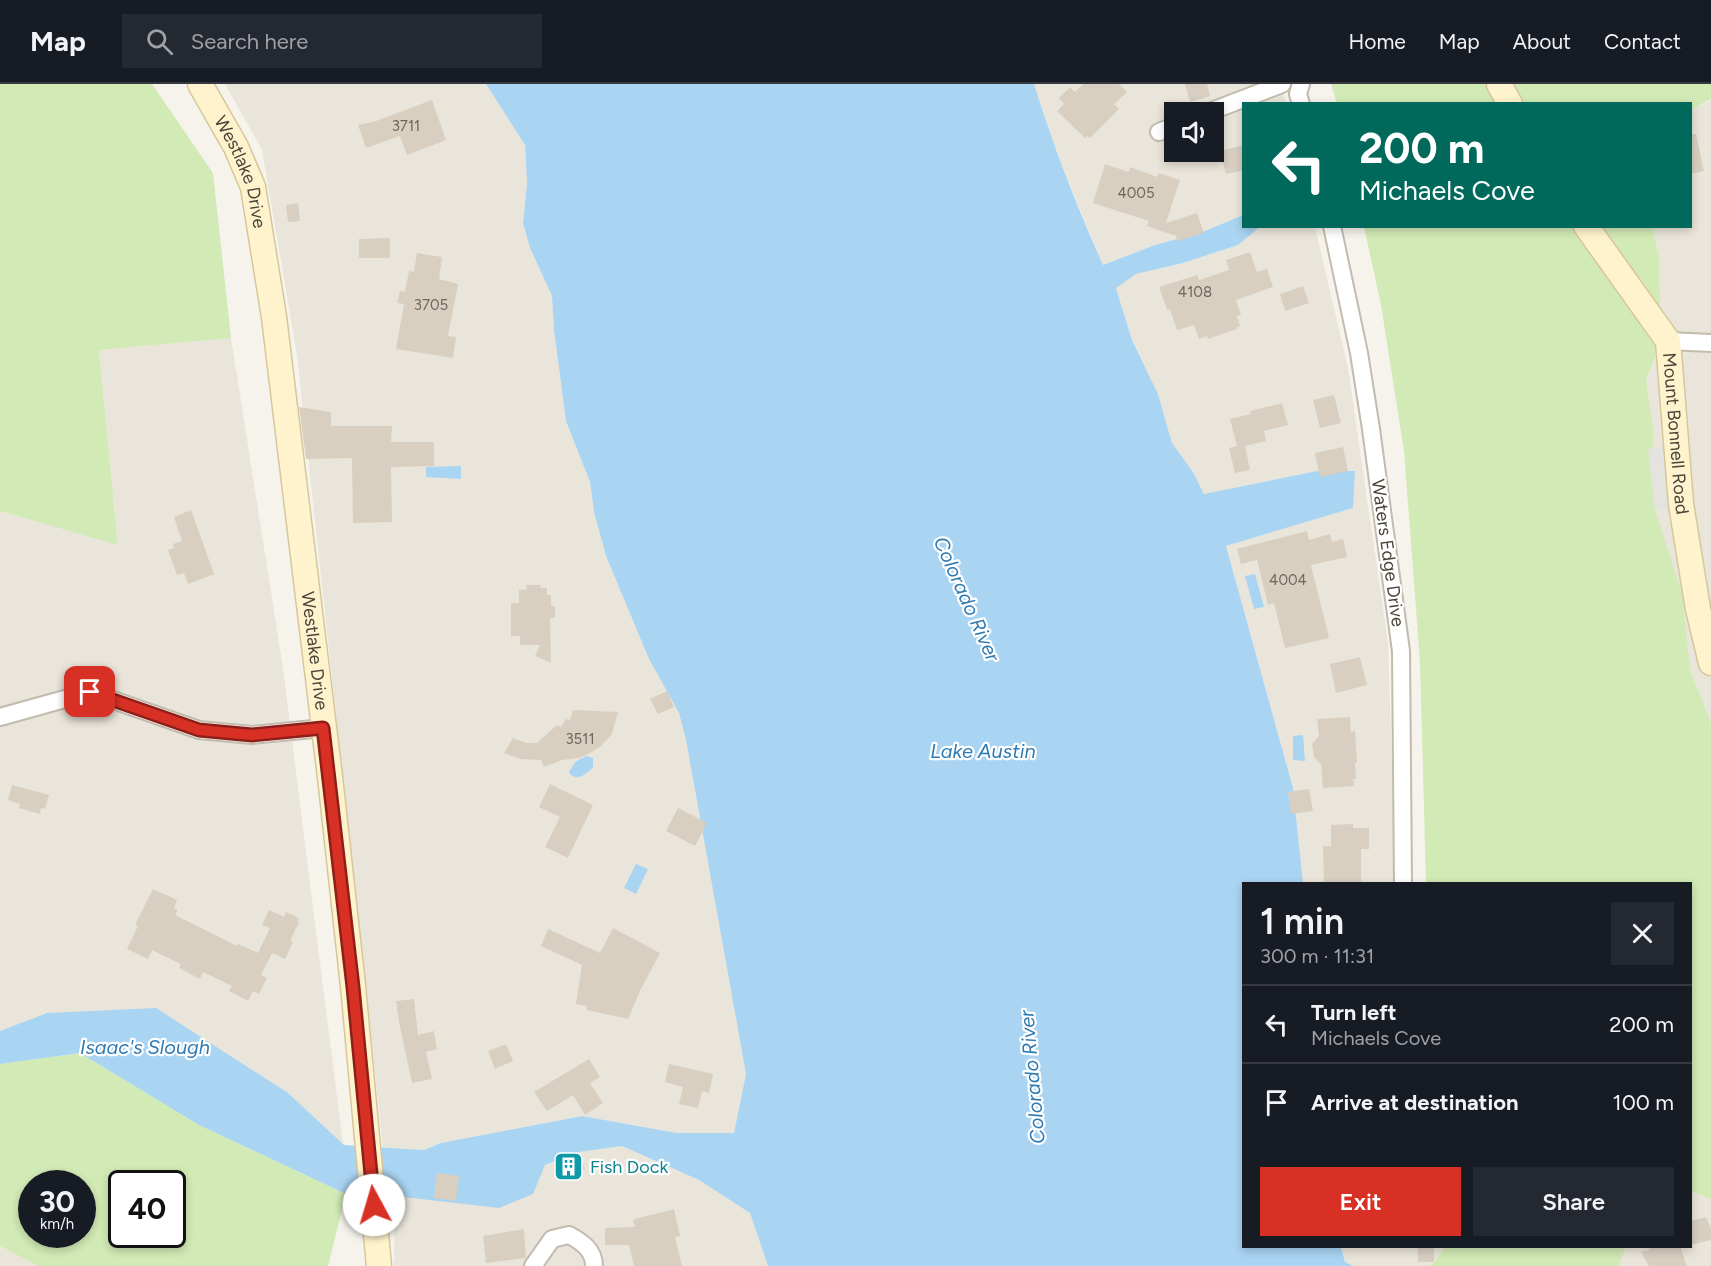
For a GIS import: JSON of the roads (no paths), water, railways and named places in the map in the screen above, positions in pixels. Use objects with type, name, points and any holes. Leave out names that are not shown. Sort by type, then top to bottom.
[{"type":"street","name":"Westlake Drive","points":[[200,84],[236,147],[253,187],[277,337],[323,728],[365,1112],[379,1266]]},
{"type":"street","points":[[1224,106],[1282,84]]},
{"type":"street","points":[[1300,102],[1298,94],[1301,84]]},
{"type":"street","points":[[1499,84],[1509,102]]},
{"type":"street","name":"Waters Edge Drive","points":[[1332,228],[1359,353],[1401,651],[1403,882]]},
{"type":"street","name":"Mount Bonnell Road","points":[[1587,228],[1668,341],[1681,504],[1698,609],[1711,663]]},
{"type":"street","points":[[1668,341],[1711,343]]},
{"type":"street","points":[[0,717],[90,692],[199,730],[252,735],[323,728]]},
{"type":"street","points":[[533,1266],[552,1239],[568,1234],[584,1243],[594,1259],[594,1266]]},
{"type":"water","name":"Lake Austin","points":[[486,84],[1034,84],[1066,176],[1103,265],[1155,245],[1205,231],[1242,215],[1242,228],[1259,228],[1238,245],[1183,263],[1136,274],[1116,288],[1132,340],[1158,394],[1172,443],[1193,472],[1204,494],[1317,471],[1355,471],[1353,508],[1226,546],[1293,788],[1303,882],[1242,882],[1242,1248],[1341,1248],[1345,1262],[1353,1266],[768,1266],[750,1213],[699,1180],[622,1146],[579,1152],[545,1165],[533,1194],[499,1208],[395,1196],[346,1194],[199,1125],[80,1053],[0,1064],[0,1031],[47,1013],[156,1008],[288,1093],[344,1145],[424,1150],[441,1143],[582,1116],[677,1133],[734,1133],[746,1074],[686,740],[679,713],[649,659],[606,556],[594,512],[590,482],[566,421],[552,296],[530,248],[523,223],[527,183],[525,145]]},
{"type":"water","points":[[461,466],[461,479],[426,477],[426,467]]},
{"type":"water","points":[[1255,574],[1264,607],[1254,609],[1245,576]]},
{"type":"water","points":[[1303,735],[1305,761],[1293,760],[1293,736]]},
{"type":"water","points":[[586,756],[593,758],[593,767],[581,776],[574,777],[569,772],[575,762]]},
{"type":"water","points":[[636,864],[648,869],[636,894],[624,888]]},
{"type":"place","name":"Fish Dock","points":[[569,1167]]},
{"type":"water label","name":"Colorado River","points":[[967,599]]},
{"type":"water label","name":"Isaac's Slough","points":[[145,1047]]},
{"type":"water label","name":"Colorado River","points":[[1032,1077]]}]
